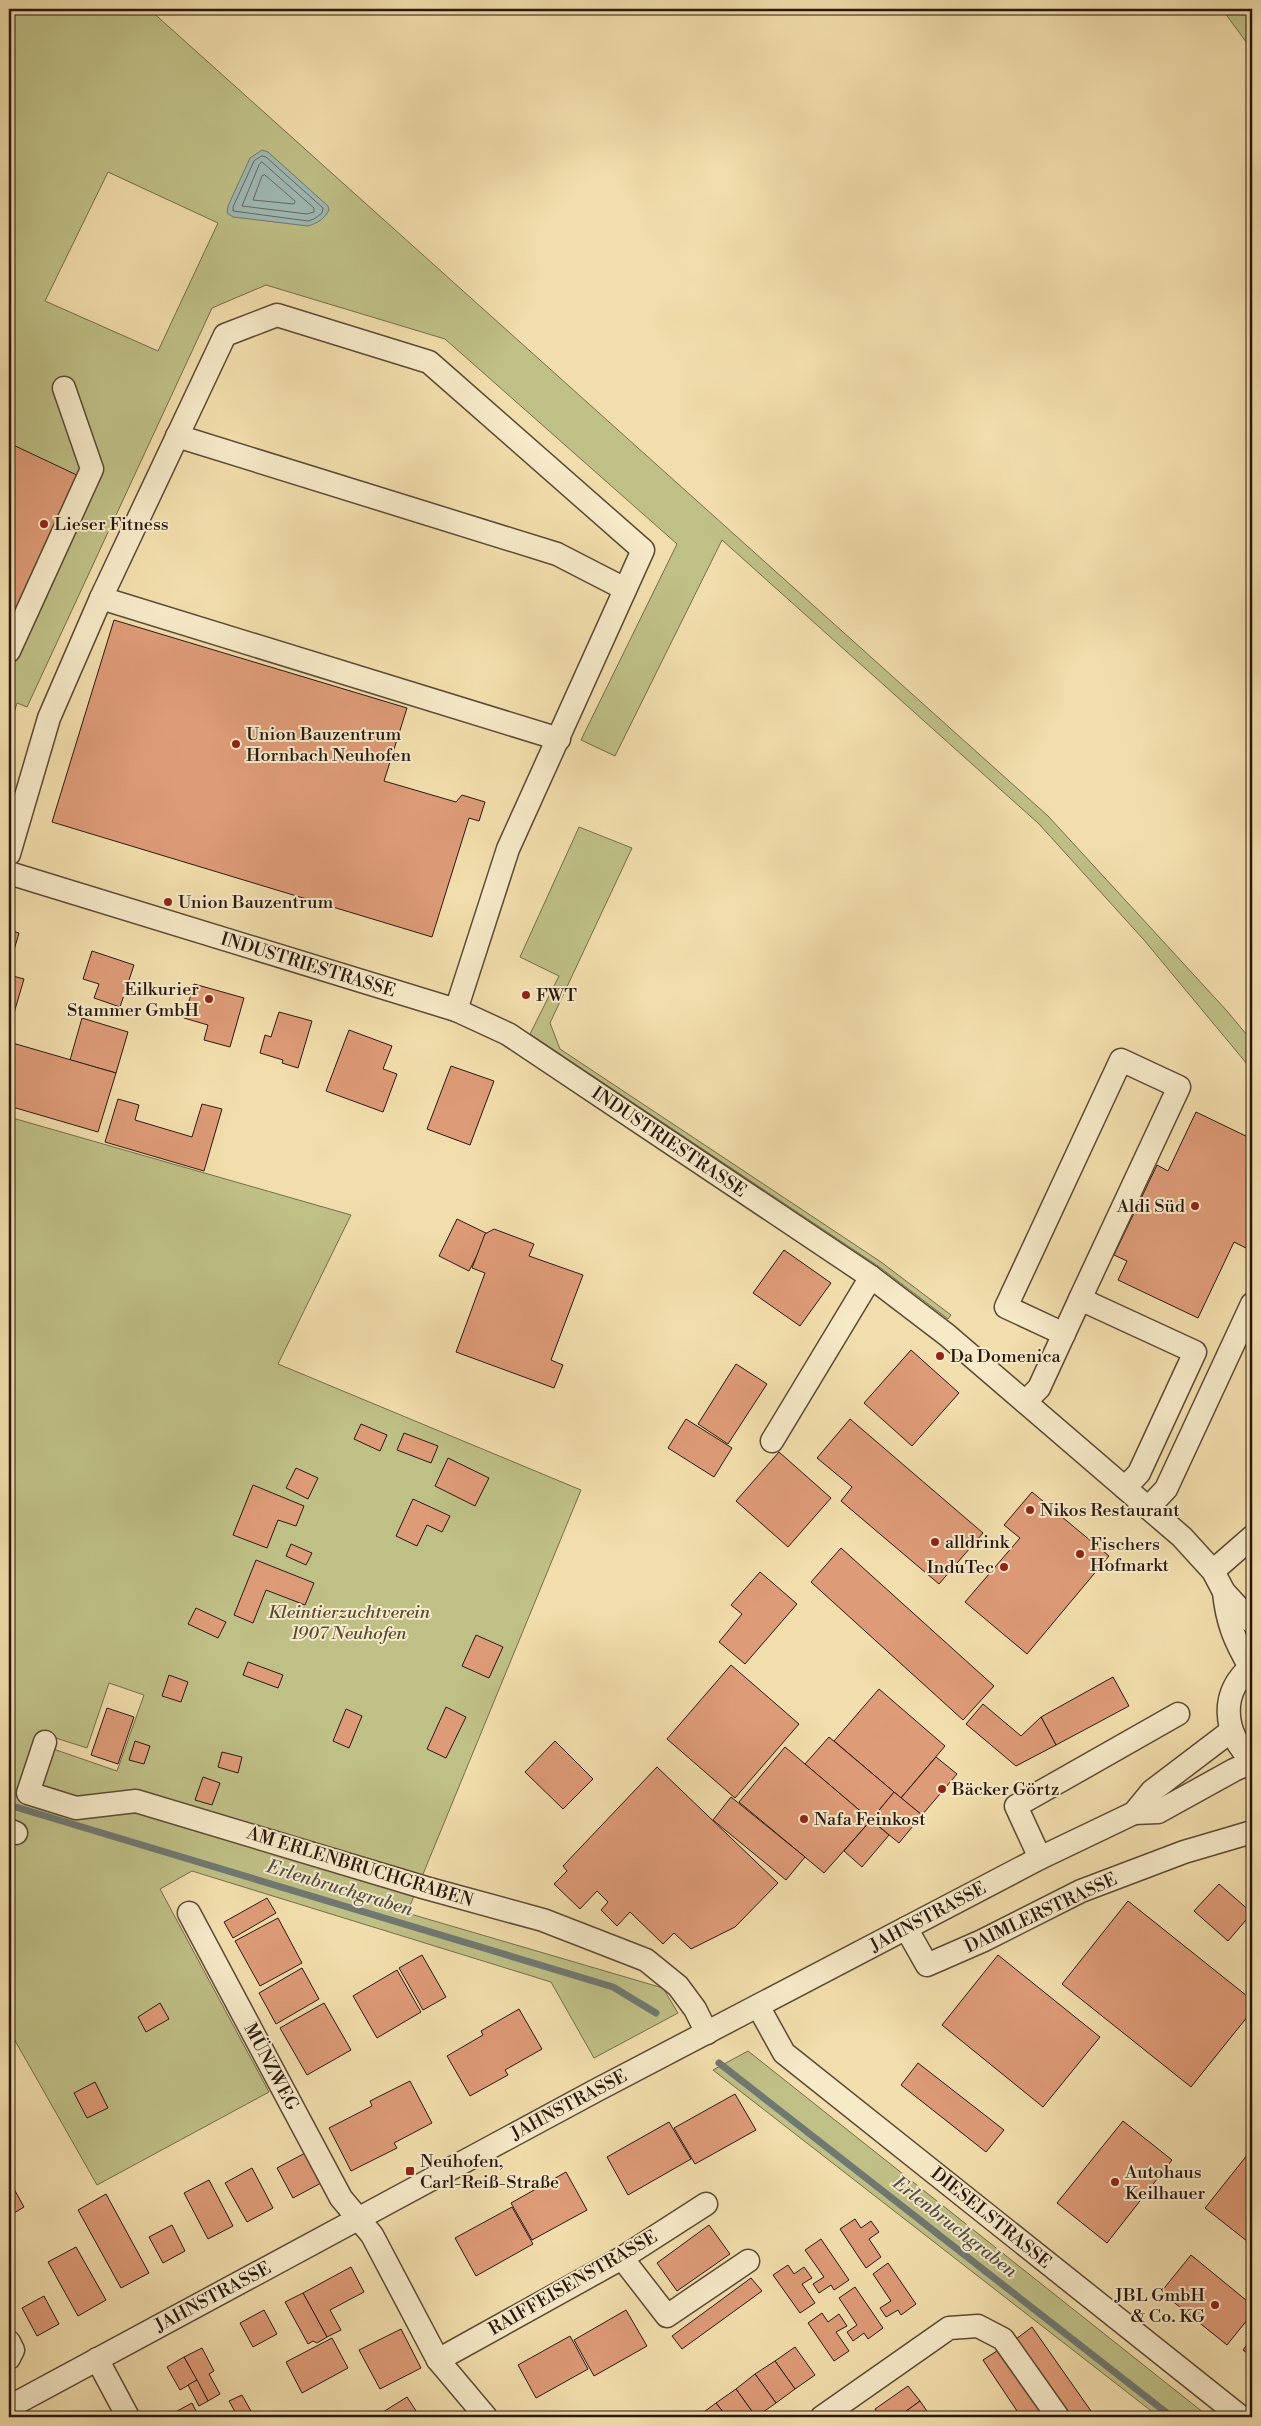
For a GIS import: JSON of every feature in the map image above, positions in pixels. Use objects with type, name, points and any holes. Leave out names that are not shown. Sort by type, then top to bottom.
[{"type":"street","points":[[9,854],[49,718],[101,598],[225,335],[277,316],[429,362],[643,550],[508,848],[456,1010]]},
{"type":"street","points":[[9,651],[92,469],[64,388]]},
{"type":"street","points":[[177,436],[557,554],[626,589]]},
{"type":"street","points":[[101,598],[559,739]]},
{"type":"street","name":"INDUSTRIESTRASSE","points":[[9,873],[456,1010],[508,1034],[871,1277],[947,1335],[1182,1537],[1213,1571],[1224,1592],[1252,1622]]},
{"type":"street","points":[[1025,1402],[1039,1388],[1179,1087],[1121,1060],[1006,1307],[1064,1334]]},
{"type":"street","points":[[772,1441],[871,1277]]},
{"type":"street","points":[[1080,1299],[1195,1352],[1139,1473],[1126,1488]]},
{"type":"street","points":[[1148,1508],[1166,1489],[1252,1304]]},
{"type":"street","points":[[1213,1571],[1252,1537]]},
{"type":"street","name":"INDUSTRIESTRASSE","points":[[1224,1592],[1226,1616],[1235,1640],[1251,1667]]},
{"type":"street","points":[[1251,1667],[1238,1680],[1231,1696],[1228,1714],[1231,1731],[1240,1748],[1252,1761]]},
{"type":"street","points":[[1040,1858],[1016,1806],[1178,1714]]},
{"type":"street","name":"JAHNSTRASSE","points":[[1134,1813],[1152,1791],[1231,1731]]},
{"type":"street","name":"AM ERLENBRUCHGRABEN","points":[[46,1742],[28,1793],[76,1808],[136,1801],[426,1888],[543,1920],[646,1960],[678,1986],[695,2009],[707,2033]]},
{"type":"street","name":"JAHNSTRASSE","points":[[9,2407],[358,2218],[1040,1858],[1134,1813],[1158,1812],[1252,1761]]},
{"type":"street","name":"DAIMLERSTRASSE","points":[[906,1928],[927,1965],[982,1941],[1081,1891],[1184,1852],[1252,1832]]},
{"type":"street","name":"MÜNZWEG","points":[[189,1913],[340,2198],[372,2234],[438,2360],[486,2417]]},
{"type":"street","name":"DIESELSTRASSE","points":[[758,2006],[784,2053],[1240,2417]]},
{"type":"street","name":"RAIFFEISENSTRASSE","points":[[438,2360],[622,2258],[706,2204]]},
{"type":"street","points":[[622,2258],[667,2316],[748,2261]]},
{"type":"street","points":[[822,2417],[949,2328],[978,2326],[1002,2339],[1058,2417]]},
{"type":"street","points":[[9,2342],[13,2350],[9,2358]]},
{"type":"street","points":[[97,2358],[128,2417]]},
{"type":"green space","points":[[9,9],[149,9],[1048,816],[1227,1011],[1252,1041],[1252,1070],[1144,940],[1039,824],[722,540],[615,756],[581,740],[677,544],[445,339],[266,285],[212,308],[27,707],[17,703],[9,730]],"holes":[[[108,172],[218,223],[158,351],[45,301]]]},
{"type":"green space","points":[[1222,9],[1252,9],[1252,50]]},
{"type":"green space","points":[[579,827],[632,848],[550,1023],[560,1049],[881,1262],[951,1315],[948,1319],[878,1266],[530,1034],[559,976],[520,957]]},
{"type":"green space","name":"Kleintierzuchtverein 1907 Neuhofen","points":[[9,1117],[351,1215],[278,1364],[581,1490],[407,1913],[663,1988],[678,2013],[594,2058],[551,1982],[192,1871],[160,1889],[269,2092],[97,2185],[9,2030]],"holes":[[[109,1683],[144,1695],[117,1771],[36,1743],[40,1733],[87,1748]]]},
{"type":"green space","points":[[748,2051],[1209,2417],[1155,2417],[1150,2410],[713,2070]]},
{"type":"water","points":[[262,150],[268,152],[328,206],[329,210],[323,218],[308,226],[233,217],[227,213],[228,206],[250,158]]},
{"type":"building","name":"Lieser Fitness","points":[[9,443],[81,477],[9,630]]},
{"type":"building","name":"Union Bauzentrum Hornbach Neuhofen","points":[[114,620],[407,708],[384,781],[456,802],[462,795],[485,802],[479,821],[469,818],[432,937],[52,822]]},
{"type":"building","points":[[9,930],[19,933],[9,967]]},
{"type":"building","points":[[92,951],[134,965],[120,1007],[94,998],[99,984],[83,979]]},
{"type":"building","points":[[9,975],[24,979],[9,1030]]},
{"type":"building","points":[[194,984],[244,998],[230,1047],[204,1040],[208,1025],[184,1018]]},
{"type":"building","points":[[279,1012],[312,1021],[298,1068],[282,1063],[283,1060],[260,1053],[265,1035],[271,1037]]},
{"type":"building","points":[[82,1018],[128,1032],[116,1073],[70,1060]]},
{"type":"building","points":[[349,1030],[392,1046],[383,1069],[397,1074],[383,1112],[326,1091]]},
{"type":"building","points":[[9,1042],[116,1073],[98,1132],[9,1106]]},
{"type":"building","points":[[451,1066],[494,1081],[470,1145],[427,1129]]},
{"type":"building","points":[[118,1099],[139,1105],[135,1120],[192,1137],[202,1104],[222,1109],[204,1171],[105,1142]]},
{"type":"building","name":"Aldi Süd","points":[[1196,1112],[1252,1139],[1252,1251],[1234,1242],[1198,1318],[1118,1280],[1127,1261],[1114,1255],[1157,1165],[1168,1171]]},
{"type":"building","points":[[457,1219],[488,1234],[469,1271],[439,1256]]},
{"type":"building","points":[[494,1229],[534,1244],[529,1256],[583,1275],[551,1360],[563,1365],[554,1388],[456,1352],[485,1273],[472,1268],[485,1234]]},
{"type":"building","points":[[784,1250],[831,1283],[800,1326],[753,1293]]},
{"type":"building","points":[[911,1350],[959,1393],[912,1446],[864,1403]]},
{"type":"building","points":[[736,1364],[767,1384],[728,1444],[698,1424]]},
{"type":"building","points":[[686,1419],[732,1448],[714,1477],[668,1448]]},
{"type":"building","points":[[850,1419],[983,1533],[939,1584],[841,1501],[852,1487],[817,1458]]},
{"type":"building","points":[[361,1424],[387,1435],[380,1451],[354,1439]]},
{"type":"building","points":[[404,1433],[438,1446],[431,1463],[397,1450]]},
{"type":"building","points":[[779,1452],[831,1498],[788,1547],[736,1501]]},
{"type":"building","points":[[448,1458],[489,1478],[475,1506],[435,1486]]},
{"type":"building","points":[[296,1468],[318,1478],[308,1499],[286,1488]]},
{"type":"building","points":[[253,1485],[304,1506],[296,1526],[278,1520],[267,1548],[233,1535]]},
{"type":"building","points":[[1032,1492],[1109,1556],[1027,1654],[965,1602],[1020,1538],[1004,1525]]},
{"type":"building","points":[[413,1499],[450,1516],[442,1532],[427,1525],[417,1546],[396,1536]]},
{"type":"building","points":[[291,1544],[312,1553],[306,1565],[286,1556]]},
{"type":"building","points":[[841,1548],[994,1686],[963,1720],[811,1582]]},
{"type":"building","points":[[256,1560],[314,1583],[305,1605],[266,1590],[253,1623],[234,1615]]},
{"type":"building","points":[[760,1572],[797,1604],[745,1664],[719,1642],[742,1614],[731,1605]]},
{"type":"building","points":[[196,1608],[226,1622],[218,1638],[188,1624]]},
{"type":"building","points":[[476,1635],[503,1647],[489,1678],[462,1666]]},
{"type":"building","points":[[248,1662],[283,1675],[278,1688],[243,1675]]},
{"type":"building","points":[[731,1665],[799,1724],[735,1798],[667,1739]]},
{"type":"building","points":[[169,1675],[188,1682],[181,1702],[162,1696]]},
{"type":"building","points":[[1113,1677],[1129,1706],[1056,1745],[1041,1717]]},
{"type":"building","points":[[879,1689],[945,1746],[901,1798],[834,1741]]},
{"type":"building","points":[[983,1704],[1021,1736],[1041,1717],[1056,1745],[1016,1766],[966,1724]]},
{"type":"building","points":[[446,1707],[466,1717],[446,1758],[427,1749]]},
{"type":"building","points":[[107,1708],[134,1717],[118,1764],[91,1755]]},
{"type":"building","points":[[346,1709],[362,1716],[349,1748],[333,1741]]},
{"type":"building","points":[[829,1737],[894,1792],[871,1820],[805,1764]]},
{"type":"building","points":[[135,1741],[150,1746],[144,1764],[129,1760]]},
{"type":"building","points":[[555,1741],[593,1779],[563,1809],[525,1772]]},
{"type":"building","points":[[785,1747],[871,1820],[824,1873],[739,1802]]},
{"type":"building","points":[[222,1752],[242,1757],[238,1773],[218,1767]]},
{"type":"building","points":[[936,1757],[957,1774],[922,1815],[901,1798]]},
{"type":"building","points":[[657,1767],[778,1883],[735,1927],[691,1949],[674,1933],[663,1944],[630,1912],[617,1926],[601,1910],[608,1902],[597,1891],[580,1909],[554,1884],[567,1871],[563,1866]]},
{"type":"building","points":[[203,1777],[220,1783],[212,1805],[195,1800]]},
{"type":"building","points":[[894,1792],[922,1815],[899,1843],[871,1820]]},
{"type":"building","points":[[731,1797],[805,1857],[786,1880],[713,1820]]},
{"type":"building","points":[[871,1820],[889,1835],[862,1867],[844,1851]]},
{"type":"building","points":[[1219,1884],[1252,1913],[1228,1941],[1194,1911]]},
{"type":"building","points":[[267,1898],[276,1913],[233,1938],[224,1922]]},
{"type":"building","points":[[1128,1901],[1252,2000],[1252,2011],[1191,2087],[1062,1984]]},
{"type":"building","points":[[278,1918],[302,1963],[260,1986],[235,1941]]},
{"type":"building","points":[[422,1955],[446,1997],[423,2010],[399,1968]]},
{"type":"building","points":[[998,1955],[1100,2037],[1043,2107],[942,2025]]},
{"type":"building","points":[[302,1968],[319,1999],[276,2024],[259,1993]]},
{"type":"building","points":[[397,1970],[421,2012],[377,2038],[353,1996]]},
{"type":"building","points":[[160,2003],[169,2019],[146,2032],[138,2017]]},
{"type":"building","points":[[324,2003],[351,2050],[307,2075],[280,2028]]},
{"type":"building","points":[[519,2009],[542,2049],[505,2070],[508,2075],[470,2096],[447,2056],[483,2035],[481,2031]]},
{"type":"building","points":[[918,2063],[1004,2130],[986,2152],[901,2085]]},
{"type":"building","points":[[410,2081],[432,2123],[394,2143],[397,2148],[351,2171],[329,2128],[372,2106],[370,2101]]},
{"type":"building","points":[[95,2082],[108,2108],[87,2118],[74,2093]]},
{"type":"building","points":[[735,2094],[756,2130],[695,2164],[674,2128]]},
{"type":"building","name":"Autohaus Keilhauer","points":[[1123,2121],[1172,2160],[1107,2243],[1057,2203]]},
{"type":"building","points":[[669,2122],[691,2159],[628,2195],[607,2157]]},
{"type":"building","points":[[1252,2149],[1252,2245],[1205,2208]]},
{"type":"building","points":[[307,2152],[323,2182],[293,2198],[277,2168]]},
{"type":"building","points":[[252,2168],[273,2208],[247,2222],[225,2183]]},
{"type":"building","points":[[566,2172],[587,2210],[532,2240],[511,2203]]},
{"type":"building","points":[[9,2180],[24,2207],[9,2216]]},
{"type":"building","points":[[209,2180],[233,2226],[208,2239],[184,2193]]},
{"type":"building","points":[[106,2194],[149,2273],[121,2288],[78,2210]]},
{"type":"building","points":[[512,2207],[533,2244],[476,2276],[455,2238]]},
{"type":"building","points":[[855,2219],[861,2228],[871,2221],[879,2232],[869,2239],[881,2257],[866,2268],[840,2229]]},
{"type":"building","points":[[172,2225],[185,2251],[163,2263],[149,2237]]},
{"type":"building","points":[[709,2225],[730,2254],[677,2291],[657,2263]]},
{"type":"building","points":[[821,2239],[849,2280],[834,2290],[831,2285],[819,2293],[813,2284],[824,2277],[805,2250]]},
{"type":"building","points":[[76,2247],[106,2300],[78,2316],[48,2262]]},
{"type":"building","points":[[1191,2255],[1252,2305],[1252,2314],[1227,2345],[1161,2292]]},
{"type":"building","points":[[888,2263],[916,2304],[901,2315],[898,2310],[886,2317],[880,2308],[891,2301],[873,2274]]},
{"type":"building","points":[[788,2265],[794,2274],[804,2267],[812,2278],[802,2284],[815,2303],[800,2313],[773,2275]]},
{"type":"building","points":[[351,2267],[364,2292],[330,2310],[341,2330],[327,2337],[303,2293]]},
{"type":"building","points":[[751,2278],[762,2291],[682,2349],[672,2336]]},
{"type":"building","points":[[855,2287],[883,2328],[868,2339],[864,2333],[853,2341],[847,2332],[857,2325],[839,2298]]},
{"type":"building","points":[[303,2293],[327,2337],[317,2343],[313,2341],[308,2344],[285,2302]]},
{"type":"building","points":[[44,2296],[59,2324],[37,2336],[22,2308]]},
{"type":"building","points":[[264,2310],[277,2334],[253,2347],[240,2323]]},
{"type":"building","points":[[626,2310],[647,2346],[594,2376],[574,2340]]},
{"type":"building","points":[[822,2313],[828,2322],[839,2314],[847,2326],[836,2332],[849,2351],[834,2361],[808,2323]]},
{"type":"building","points":[[1032,2327],[1091,2411],[1083,2417],[1072,2417],[1016,2339]]},
{"type":"building","points":[[401,2329],[421,2368],[380,2389],[359,2350]]},
{"type":"building","points":[[570,2336],[588,2369],[536,2398],[518,2365]]},
{"type":"building","points":[[332,2338],[348,2368],[302,2393],[286,2362]]},
{"type":"building","points":[[1252,2338],[1252,2357],[1243,2350]]},
{"type":"building","points":[[795,2347],[815,2375],[795,2389],[775,2361]]},
{"type":"building","points":[[202,2348],[214,2371],[209,2374],[220,2394],[208,2401],[184,2357]]},
{"type":"building","points":[[1000,2349],[1045,2417],[1021,2417],[983,2360]]},
{"type":"building","points":[[184,2357],[197,2380],[180,2390],[167,2367]]},
{"type":"building","points":[[775,2361],[795,2389],[776,2403],[755,2374]]},
{"type":"building","points":[[755,2374],[776,2403],[756,2417],[736,2389]]},
{"type":"building","points":[[197,2380],[208,2401],[199,2406],[188,2385]]},
{"type":"building","points":[[908,2386],[920,2401],[898,2417],[880,2417],[875,2409]]},
{"type":"building","points":[[736,2389],[756,2417],[727,2417],[716,2403]]},
{"type":"building","points":[[242,2395],[252,2413],[244,2417],[238,2417],[229,2401]]},
{"type":"building","points":[[407,2397],[420,2417],[375,2417]]},
{"type":"building","points":[[920,2401],[931,2417],[898,2417]]},
{"type":"building","points":[[192,2403],[199,2417],[166,2417]]},
{"type":"building","points":[[716,2403],[727,2417],[697,2417]]},
{"type":"waterway","name":"Erlenbruchgraben","points":[[9,1805],[613,1987],[656,2013]]},
{"type":"waterway","name":"Erlenbruchgraben","points":[[719,2063],[1172,2417]]},
{"type":"place","name":"Lieser Fitness","points":[[44,524]]},
{"type":"place","name":"Union Bauzentrum Hornbach Neuhofen","points":[[236,744]]},
{"type":"place","name":"Union Bauzentrum","points":[[168,902]]},
{"type":"place","name":"FWT","points":[[526,995]]},
{"type":"place","name":"Eilkurier Stammer GmbH","points":[[209,999]]},
{"type":"place","name":"Aldi Süd","points":[[1195,1206]]},
{"type":"place","name":"Da Domenica","points":[[940,1356]]},
{"type":"place","name":"Nikos Restaurant","points":[[1030,1510]]},
{"type":"place","name":"alldrink","points":[[935,1542]]},
{"type":"place","name":"Fischers Hofmarkt","points":[[1080,1554]]},
{"type":"place","name":"InduTec","points":[[1004,1567]]},
{"type":"place","name":"Bäcker Görtz","points":[[942,1789]]},
{"type":"place","name":"Nafa Feinkost","points":[[804,1819]]},
{"type":"place","name":"Neuhofen, Carl-Reiß-Straße","points":[[410,2171]]},
{"type":"place","name":"Autohaus Keilhauer","points":[[1115,2182]]},
{"type":"place","name":"JBL GmbH & Co. KG","points":[[1215,2305]]}]
